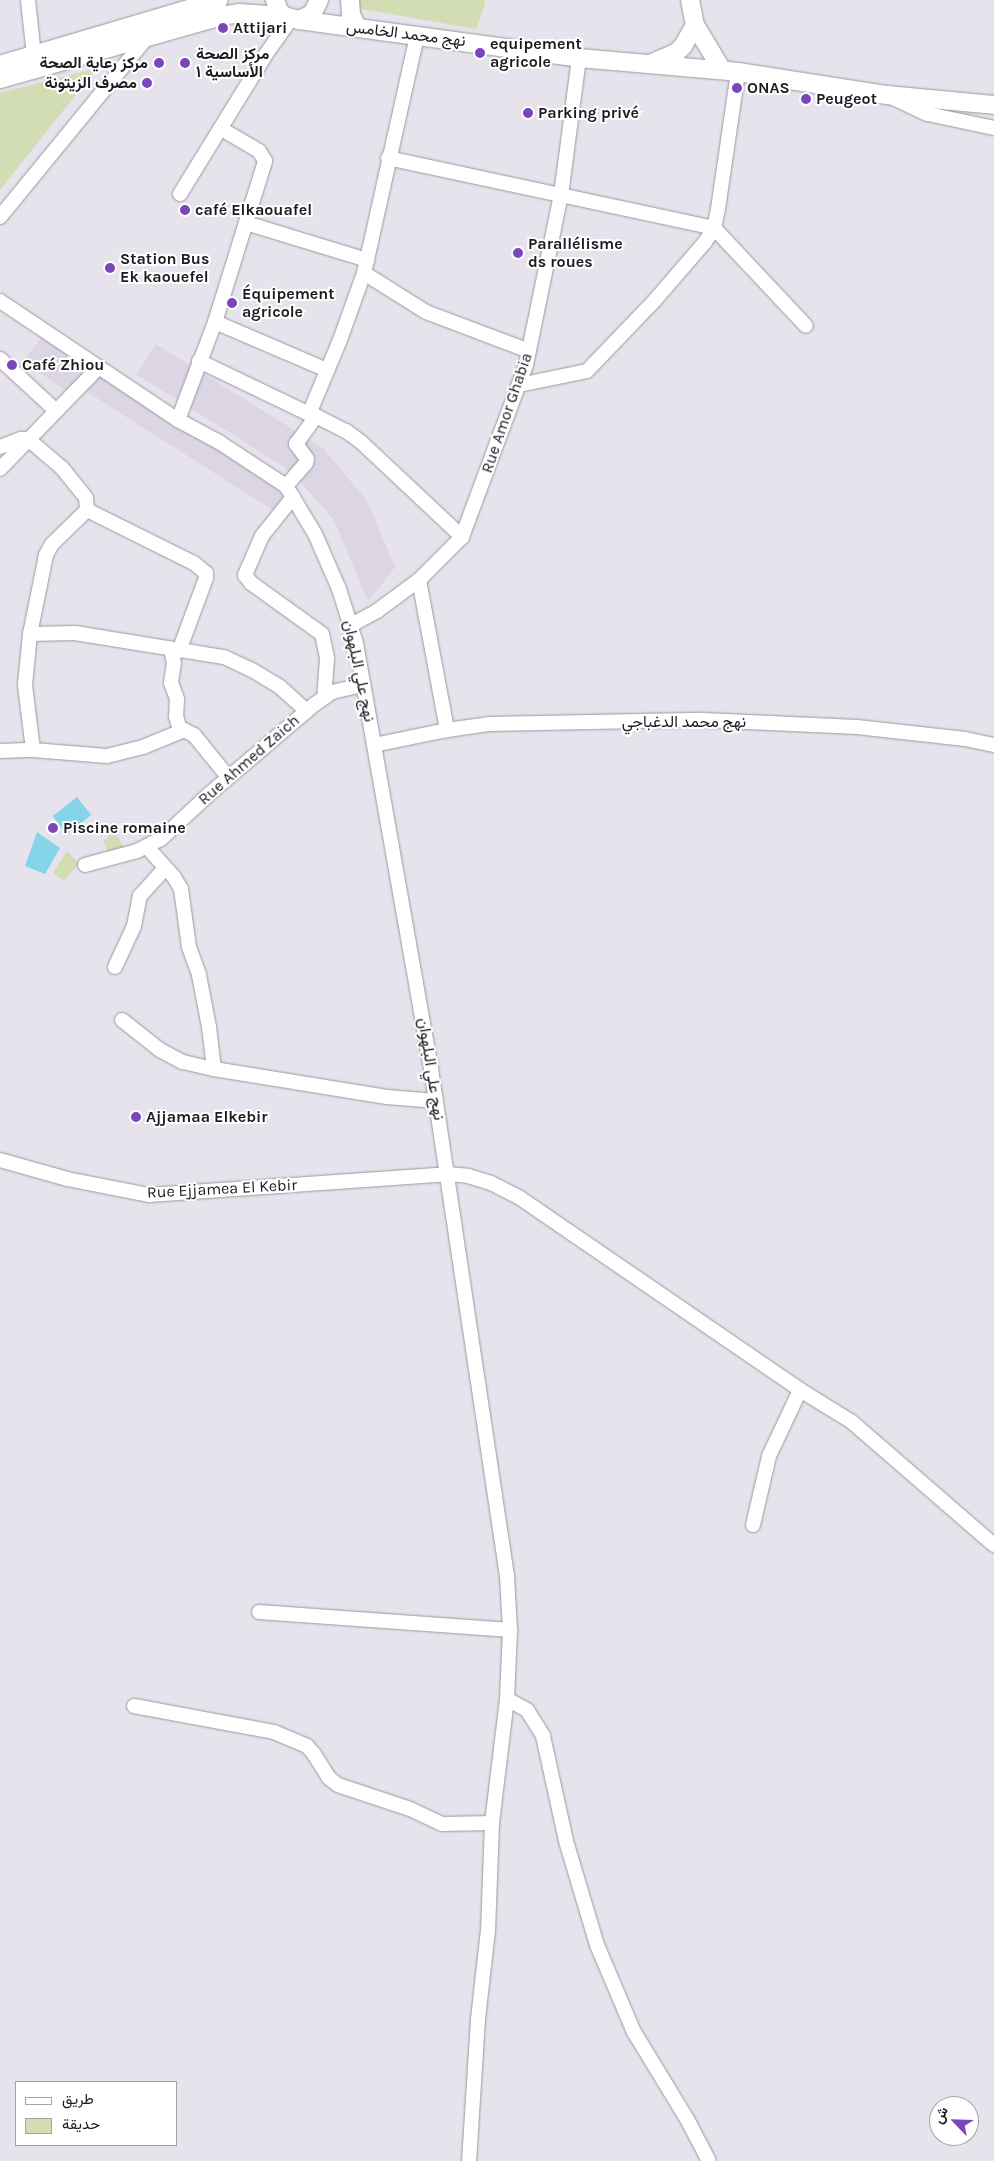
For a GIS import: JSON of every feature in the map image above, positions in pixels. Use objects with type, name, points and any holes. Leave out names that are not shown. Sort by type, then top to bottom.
[{"type":"main road","points":[[0,65],[219,0]]},
{"type":"main road","points":[[275,0],[279,11],[291,19],[312,14],[319,0]]},
{"type":"main road","points":[[350,0],[351,14],[357,27]]},
{"type":"main road","points":[[690,0],[694,25],[730,71]]},
{"type":"main road","name":"نهج محمد الخامس","points":[[0,79],[148,36],[239,13],[357,27],[579,58],[730,71],[887,95],[994,105]]},
{"type":"main road","points":[[647,64],[676,53],[683,46],[694,25]]},
{"type":"street","points":[[28,0],[34,56]]},
{"type":"street","points":[[180,194],[266,54],[291,19]]},
{"type":"street","points":[[324,697],[327,658],[322,634],[251,584],[245,575],[262,536],[306,463],[307,459],[296,444],[313,415],[365,267],[417,35]]},
{"type":"street","points":[[0,217],[148,36]]},
{"type":"street","name":"Rue Amor Ghabia","points":[[351,625],[377,611],[419,580],[462,537],[519,385],[529,351],[561,195],[579,58]]},
{"type":"street","points":[[519,385],[588,371],[680,272],[714,228],[724,173],[730,71]]},
{"type":"street","points":[[887,95],[928,114],[994,128]]},
{"type":"street","points":[[178,420],[215,322],[265,158],[259,151],[220,128]]},
{"type":"street","points":[[388,158],[714,228],[806,326]]},
{"type":"street","points":[[246,223],[365,267],[426,312],[529,351]]},
{"type":"street","name":"نهج علي البلهوان","points":[[0,301],[178,420],[219,442],[290,492],[315,534],[351,625],[356,643],[362,685],[407,922],[448,1174],[467,1321],[500,1521],[510,1630],[507,1699],[492,1823],[488,1930],[478,2019],[469,2161]]},
{"type":"street","points":[[215,322],[328,370]]},
{"type":"street","points":[[0,359],[55,410]]},
{"type":"street","points":[[199,361],[346,431],[361,442],[462,537]]},
{"type":"street","points":[[0,469],[55,410],[99,367]]},
{"type":"street","points":[[0,447],[21,439],[28,439],[79,487],[86,498],[86,510],[52,544],[46,554],[30,634],[25,686],[32,750]]},
{"type":"street","points":[[86,510],[194,563],[206,573],[206,578],[175,650],[171,683],[177,699],[176,716],[180,730]]},
{"type":"street","points":[[419,580],[447,730]]},
{"type":"street","points":[[30,634],[75,633],[224,657],[252,670],[280,687],[306,711]]},
{"type":"street","name":"Rue Ahmed Zaich","points":[[85,866],[147,847],[161,840],[228,777],[324,697],[343,688],[362,685]]},
{"type":"street","name":"نهج محمد الدغباجي","points":[[374,745],[447,730],[489,724],[732,721],[857,727],[964,738],[994,745]]},
{"type":"street","points":[[0,752],[32,750],[106,756],[143,747],[180,730],[184,730],[194,734],[228,777]]},
{"type":"street","points":[[147,847],[174,877],[181,889],[189,947],[199,975],[209,1027],[214,1069]]},
{"type":"street","points":[[115,967],[134,926],[140,896],[165,868]]},
{"type":"street","points":[[122,1020],[172,1058],[214,1069],[387,1097],[436,1101]]},
{"type":"street","name":"Rue Ejjamea El Kebir","points":[[0,1160],[67,1179],[150,1195],[448,1174],[480,1180],[520,1198],[800,1390],[852,1422],[916,1476],[965,1522],[994,1544]]},
{"type":"street","points":[[753,1525],[769,1456],[800,1390]]},
{"type":"street","points":[[259,1612],[510,1630]]},
{"type":"street","points":[[507,1699],[527,1710],[543,1736],[566,1841],[597,1945],[634,2032],[687,2119],[709,2161]]},
{"type":"street","points":[[134,1706],[274,1732],[307,1746],[328,1778],[338,1784],[410,1809],[442,1824],[492,1823]]},
{"type":"shaded area","points":[[43,336],[94,364],[66,391],[23,361]]},
{"type":"shaded area","points":[[156,344],[323,448],[367,501],[395,567],[368,602],[334,520],[303,485],[281,465],[136,374]]},
{"type":"shaded area","points":[[101,371],[267,475],[291,503],[274,511],[84,390]]},
{"type":"green space","points":[[347,0],[485,0],[485,4],[476,29],[349,7]]},
{"type":"green space","points":[[97,68],[0,190],[0,93]]},
{"type":"green space","points":[[113,829],[125,849],[109,854],[103,841],[109,837],[107,834]]},
{"type":"green space","points":[[67,851],[79,863],[64,881],[53,873]]},
{"type":"water","points":[[77,797],[91,815],[67,834],[53,816]]},
{"type":"water","points":[[37,832],[60,848],[45,874],[25,866]]},
{"type":"place","name":"Attijari","points":[[223,28]]},
{"type":"place","name":"equipement agricole","points":[[480,53]]},
{"type":"place","name":"مركز رعاية الصحة","points":[[159,63]]},
{"type":"place","name":"مركز الصحة الأساسية ١","points":[[185,63]]},
{"type":"place","name":"مصرف الزيتونة","points":[[147,83]]},
{"type":"place","name":"ONAS","points":[[737,88]]},
{"type":"place","name":"Peugeot","points":[[806,99]]},
{"type":"place","name":"Parking privé","points":[[528,113]]},
{"type":"place","name":"café Elkaouafel","points":[[185,210]]},
{"type":"place","name":"Parallélisme ds roues","points":[[518,253]]},
{"type":"place","name":"Station Bus Ek kaouefel","points":[[110,268]]},
{"type":"place","name":"Équipement agricole","points":[[232,303]]},
{"type":"place","name":"Café Zhiou","points":[[12,365]]},
{"type":"place","name":"Piscine romaine","points":[[53,828]]},
{"type":"place","name":"Ajjamaa Elkebir","points":[[136,1117]]}]
